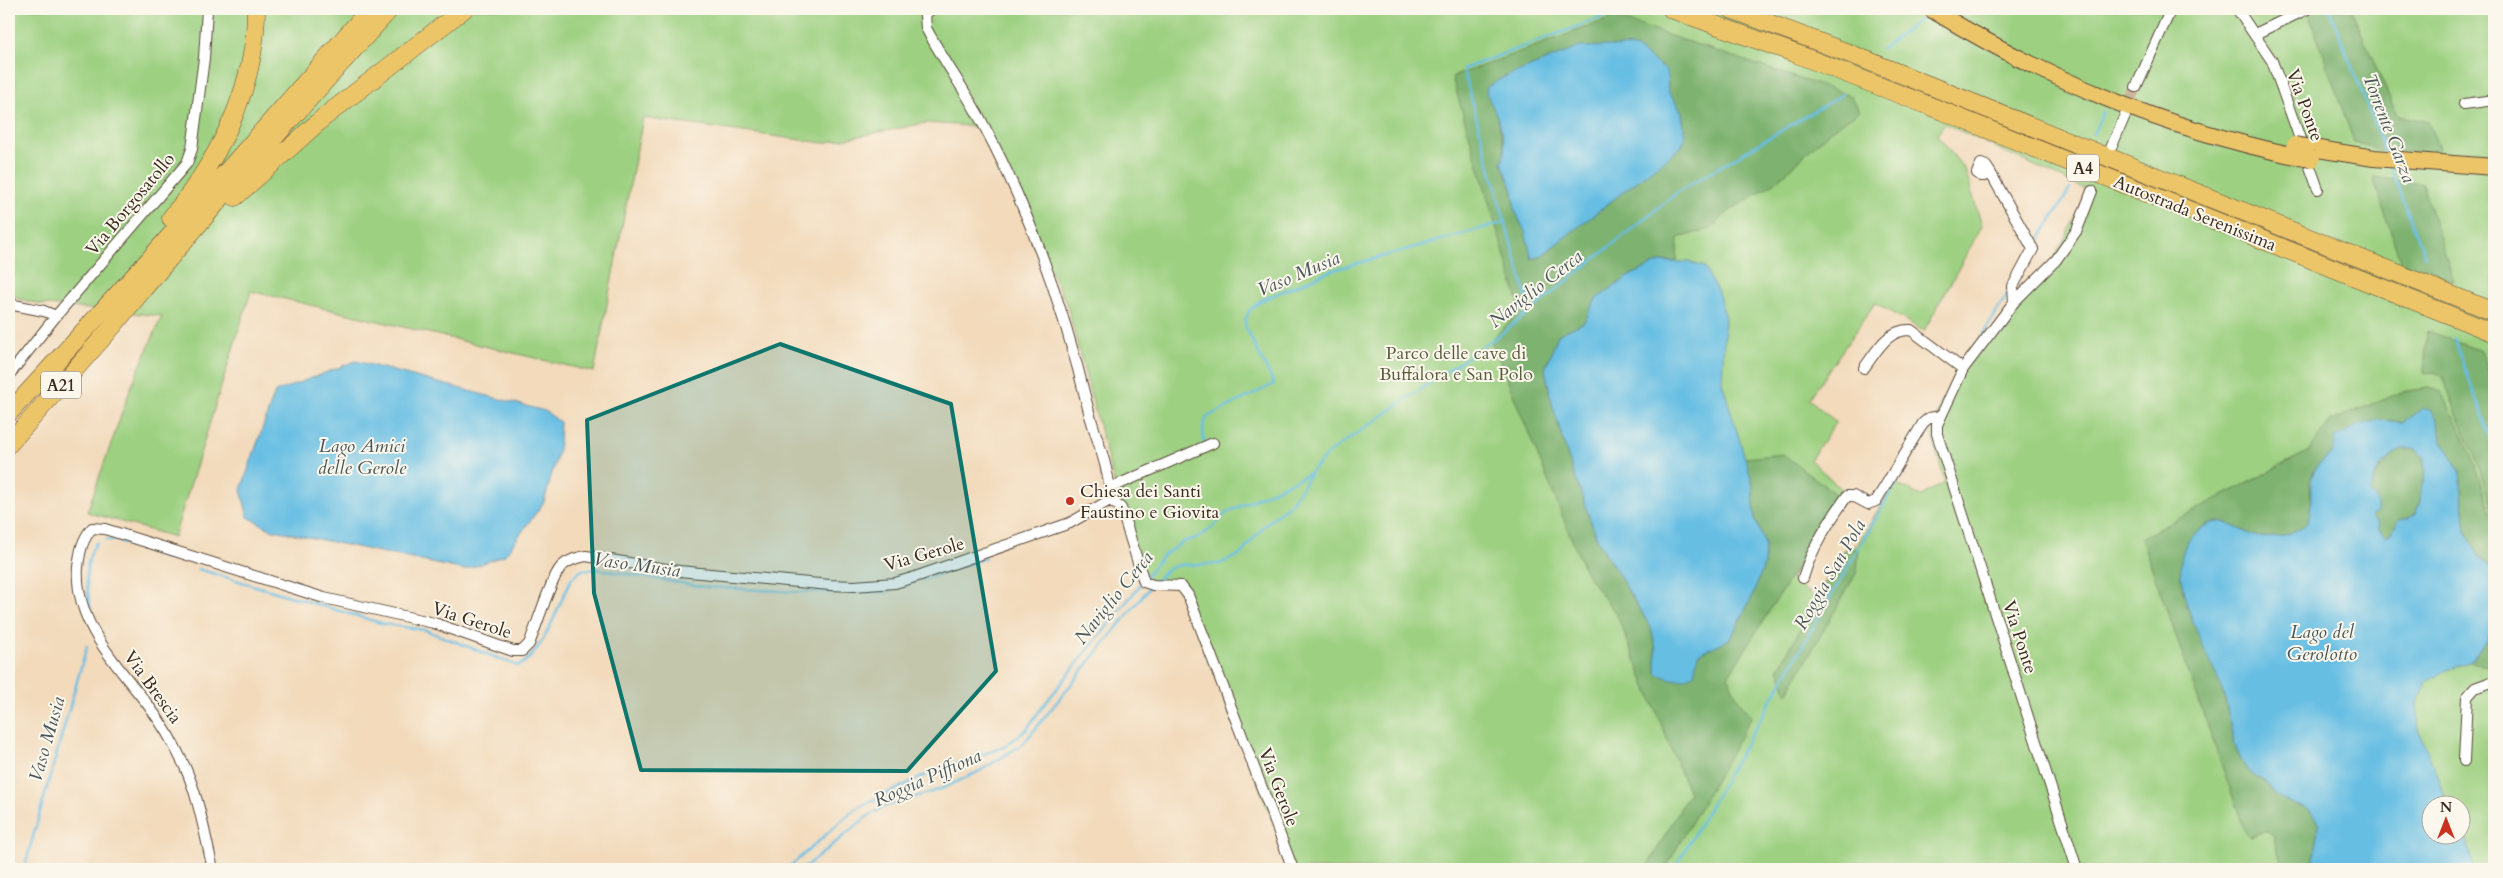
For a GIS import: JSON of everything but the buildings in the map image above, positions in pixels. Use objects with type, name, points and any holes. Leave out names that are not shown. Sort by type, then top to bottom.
[{"type":"highway","points":[[54,362],[87,319],[185,201],[207,170],[240,102],[252,51],[256,9]]},
{"type":"highway","points":[[54,362],[148,261],[370,9]]},
{"type":"highway","points":[[113,326],[230,187],[390,9]]},
{"type":"highway","points":[[113,326],[151,291],[235,198],[279,155],[324,117],[464,9]]},
{"type":"highway","name":"Autostrada Serenissima","points":[[1671,9],[1778,46],[2494,333]]},
{"type":"highway","name":"Autostrada Serenissima","points":[[1731,9],[1865,59],[2494,312]]},
{"type":"highway","points":[[1931,9],[2038,69],[2105,99],[2195,130],[2303,152],[2370,163],[2494,178]]},
{"type":"highway","points":[[1951,9],[2042,59],[2108,89],[2303,152]]},
{"type":"highway","points":[[2414,167],[2494,168]]},
{"type":"highway","name":"A21","points":[[9,444],[113,326]]},
{"type":"highway","name":"A21","points":[[9,413],[54,362]]},
{"type":"street","name":"Via Borgosatollo","points":[[9,375],[56,316],[187,163],[192,149],[204,58],[207,9]]},
{"type":"street","points":[[931,9],[925,15],[926,28],[982,121],[1017,194],[1064,317],[1096,438],[1108,470],[1110,500]]},
{"type":"street","points":[[2136,87],[2171,9]]},
{"type":"street","name":"Via Ponte","points":[[2238,9],[2272,61],[2318,189]]},
{"type":"street","points":[[2255,34],[2307,9]]},
{"type":"street","points":[[2464,104],[2494,100]]},
{"type":"street","points":[[2111,148],[2126,113]]},
{"type":"street","name":"Via Ponte","points":[[1990,172],[2033,249],[2013,286],[2014,302]]},
{"type":"street","name":"Via Ponte","points":[[2077,869],[1937,434],[1937,425],[1963,369],[2014,302],[2056,260],[2077,230],[2092,191]]},
{"type":"street","points":[[9,304],[44,311],[56,316]]},
{"type":"street","points":[[1864,368],[1886,338],[1900,329],[1910,330],[1963,369]]},
{"type":"street","points":[[1803,578],[1809,557],[1824,530],[1847,496],[1853,496],[1868,504],[1876,500],[1923,423],[1930,418],[1942,416]]},
{"type":"street","points":[[1110,488],[1213,443]]},
{"type":"street","name":"Via Gerole","points":[[92,528],[105,528],[324,598],[434,623],[513,651],[522,651],[529,644],[558,573],[573,558],[586,556],[679,571],[830,585],[854,586],[895,583],[1070,523],[1110,500],[1121,508],[1144,582],[1153,585],[1182,586],[1188,595],[1293,869]]},
{"type":"street","name":"Via Brescia","points":[[92,528],[83,539],[79,560],[77,584],[83,608],[103,646],[148,705],[185,768],[213,869]]},
{"type":"street","points":[[2464,761],[2467,697],[2475,688],[2494,681]]},
{"type":"highlighted area","points":[[780,344],[951,404],[996,671],[907,771],[641,770],[594,593],[587,420]]},
{"type":"green space","name":"Parco delle cave di Buffalora e San Polo","points":[[9,9],[2494,9],[2494,869],[1292,869],[1179,585],[1148,584],[1119,501],[1067,305],[983,127],[926,123],[823,143],[643,118],[594,372],[251,291],[174,537],[87,512],[131,387],[162,316],[38,304],[9,296]],"holes":[[[1945,124],[2089,191],[2054,259],[1959,370],[1930,429],[1945,482],[1921,496],[1894,483],[1857,545],[1847,545],[1815,598],[1791,579],[1844,491],[1810,460],[1836,422],[1809,399],[1875,303],[1924,331],[1982,226],[1965,170],[1937,135]]]},
{"type":"green space","points":[[2307,9],[2351,9],[2397,115],[2428,122],[2439,148],[2436,154],[2380,150],[2354,142]]},
{"type":"green space","points":[[1614,17],[1851,96],[1860,111],[1831,130],[1776,182],[1728,212],[1711,229],[1678,238],[1677,262],[1660,262],[1631,275],[1596,299],[1584,322],[1558,335],[1545,369],[1552,403],[1566,451],[1597,539],[1651,628],[1656,649],[1656,673],[1730,639],[1753,595],[1764,565],[1765,544],[1755,519],[1752,481],[1745,458],[1783,454],[1838,496],[1810,546],[1728,677],[1739,701],[1752,716],[1665,869],[1646,869],[1689,793],[1617,615],[1585,572],[1491,340],[1521,311],[1452,77]],"holes":[[[1667,71],[1668,91],[1682,112],[1685,137],[1682,146],[1541,256],[1532,259],[1525,232],[1515,211],[1513,191],[1502,163],[1505,153],[1497,114]]]},
{"type":"green space","points":[[2373,177],[2422,184],[2454,281],[2401,264]]},
{"type":"green space","points":[[2427,331],[2481,351],[2494,384],[2494,516],[2475,454],[2465,436],[2443,377],[2435,372],[2424,373]]},
{"type":"green space","points":[[2428,388],[2442,392],[2472,456],[2494,525],[2494,570],[2479,556],[2466,532],[2460,472],[2443,442],[2436,417],[2403,422],[2377,420],[2330,454],[2321,462],[2311,476],[2309,488],[2310,515],[2303,527],[2294,533],[2265,538],[2227,524],[2213,523],[2206,525],[2189,540],[2181,559],[2182,582],[2188,606],[2218,677],[2234,743],[2241,760],[2252,774],[2283,800],[2308,809],[2319,824],[2313,858],[2318,869],[2283,869],[2273,835],[2267,831],[2251,837],[2245,831],[2141,538],[2309,451],[2330,421],[2402,392]]},
{"type":"green space","points":[[2402,449],[2416,449],[2423,457],[2426,473],[2416,513],[2410,518],[2398,520],[2392,533],[2386,536],[2379,530],[2376,520],[2371,518],[2369,495],[2373,480],[2377,474]]},
{"type":"green space","points":[[1846,548],[1859,549],[1857,572],[1787,694],[1778,669]]},
{"type":"green space","points":[[2494,623],[2494,666],[2470,662],[2487,641]]},
{"type":"water","points":[[1580,47],[1635,47],[1667,71],[1668,91],[1682,112],[1685,137],[1682,146],[1541,256],[1532,259],[1525,232],[1515,211],[1513,191],[1502,163],[1504,154],[1503,136],[1498,118],[1486,93],[1487,87],[1504,77]]},
{"type":"water","points":[[1660,262],[1689,262],[1704,267],[1718,292],[1725,316],[1722,382],[1752,481],[1755,519],[1765,544],[1764,565],[1753,595],[1730,639],[1698,654],[1694,674],[1684,679],[1670,679],[1656,673],[1656,649],[1651,628],[1597,539],[1566,451],[1552,403],[1545,369],[1558,335],[1584,322],[1596,299],[1631,275]]},
{"type":"water","name":"Lago Amici delle Gerole","points":[[356,361],[545,411],[560,422],[559,449],[544,502],[505,555],[465,570],[270,529],[248,517],[241,490],[275,392]]},
{"type":"water","name":"Lago del Gerolotto","points":[[2423,408],[2430,409],[2436,417],[2443,442],[2460,472],[2466,532],[2479,556],[2494,570],[2494,623],[2487,641],[2470,662],[2444,671],[2427,682],[2417,702],[2419,729],[2445,796],[2420,796],[2420,846],[2469,846],[2474,869],[2318,869],[2313,858],[2319,824],[2308,809],[2282,800],[2264,781],[2247,770],[2237,751],[2224,696],[2187,606],[2182,581],[2181,558],[2189,539],[2207,525],[2221,522],[2260,537],[2281,536],[2300,528],[2307,521],[2310,512],[2311,482],[2314,471],[2320,462],[2332,454],[2336,437],[2357,426],[2377,420],[2403,422]],"holes":[[[2402,449],[2416,449],[2423,457],[2426,473],[2416,513],[2410,518],[2398,520],[2392,533],[2386,536],[2379,530],[2376,520],[2372,518],[2372,514],[2377,513],[2377,501],[2374,495],[2369,495],[2376,474],[2382,464]]]},
{"type":"waterway","name":"Torrente Garza","points":[[2329,9],[2385,152]]},
{"type":"waterway","name":"Vaso Musia","points":[[1204,444],[1203,426],[1207,417],[1274,384],[1246,328],[1245,321],[1249,311],[1260,301],[1330,271],[1505,222],[1463,69],[1608,15]]},
{"type":"waterway","name":"Naviglio Cerca","points":[[1882,49],[1924,17]]},
{"type":"waterway","name":"Naviglio Cerca","points":[[1146,577],[1161,557],[1183,542],[1199,537],[1214,526],[1226,513],[1310,473],[1330,452],[1505,331],[1679,191],[1843,94]]},
{"type":"waterway","name":"Roggia San Pola","points":[[2093,134],[2103,112]]},
{"type":"waterway","name":"Torrente Garza","points":[[2390,166],[2425,256]]},
{"type":"waterway","name":"Roggia San Pola","points":[[2038,242],[2070,189]]},
{"type":"waterway","name":"Vaso Musia","points":[[1505,222],[1530,309]]},
{"type":"waterway","name":"Roggia San Pola","points":[[1980,339],[2008,293]]},
{"type":"waterway","name":"Torrente Garza","points":[[2454,338],[2494,448]]},
{"type":"waterway","name":"Roggia San Pola","points":[[1674,869],[1932,421]]},
{"type":"waterway","name":"Roggia Piffiona","points":[[1154,583],[1168,569],[1179,565],[1219,564],[1240,555],[1264,526],[1291,503],[1310,474]]},
{"type":"waterway","name":"Vaso Musia","points":[[106,540],[116,540],[171,560]]},
{"type":"waterway","name":"Vaso Musia","points":[[92,615],[88,597],[87,568],[92,550],[97,542]]},
{"type":"waterway","name":"Vaso Musia","points":[[923,580],[985,558]]},
{"type":"waterway","name":"Vaso Musia","points":[[198,569],[384,624],[425,630],[518,666],[527,660],[543,640],[572,578],[582,570],[597,569],[705,587],[798,592],[885,592],[915,582]]},
{"type":"waterway","name":"Naviglio Cerca","points":[[787,869],[855,809],[934,771],[1004,747],[1026,730],[1141,584]]},
{"type":"waterway","name":"Roggia Piffiona","points":[[803,869],[867,817],[883,807],[941,789],[978,772],[1023,744],[1150,587]]},
{"type":"waterway","name":"Vaso Musia","points":[[24,869],[87,646]]},
{"type":"tunnel","points":[[2126,112],[2136,87]]},
{"type":"place","name":"Chiesa dei Santi Faustino e Giovita","points":[[1070,501]]}]
